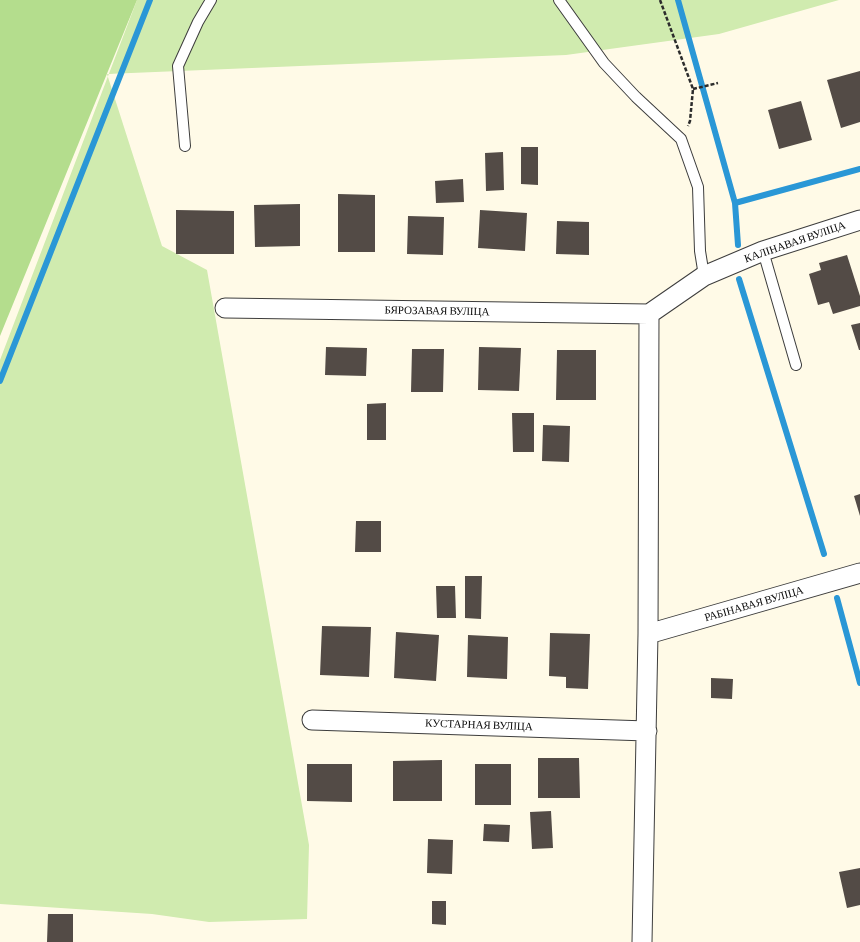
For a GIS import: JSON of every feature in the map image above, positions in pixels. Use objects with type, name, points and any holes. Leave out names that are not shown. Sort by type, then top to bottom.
[{"type":"street","name":"КАЛІНАВАЯ ВУЛІЦА","points":[[648,314],[704,276],[763,251],[860,220]]},
{"type":"street","name":"БЯРОЗАВАЯ ВУЛІЦА","points":[[225,308],[648,314]]},
{"type":"street","points":[[642,942],[648,634],[648,314]]},
{"type":"street","name":"РАБІНАВАЯ ВУЛІЦА","points":[[648,634],[860,573]]},
{"type":"street","name":"КУСТАРНАЯ ВУЛІЦА","points":[[312,720],[647,730]]},
{"type":"lane","points":[[185,146],[178,66],[198,22],[211,0]]},
{"type":"lane","points":[[559,0],[604,63],[636,97],[682,139],[698,186],[700,251],[704,276]]},
{"type":"lane","points":[[763,251],[796,364]]},
{"type":"path","points":[[660,0],[693,89],[690,121],[682,139]]},
{"type":"path","points":[[693,89],[718,83]]},
{"type":"green space","points":[[0,0],[137,0],[0,336]]},
{"type":"green space","points":[[137,0],[839,0],[719,34],[566,55],[109,74]]},
{"type":"green space","points":[[108,77],[162,246],[207,270],[309,845],[307,919],[209,922],[152,914],[0,904],[0,360]]},
{"type":"building","points":[[860,71],[860,122],[841,128],[827,80]]},
{"type":"building","points":[[801,101],[812,140],[779,149],[768,110]]},
{"type":"building","points":[[521,147],[538,147],[538,185],[521,184]]},
{"type":"building","points":[[503,152],[504,190],[486,191],[485,153]]},
{"type":"building","points":[[463,179],[464,202],[436,203],[435,181]]},
{"type":"building","points":[[338,194],[375,195],[375,252],[338,252]]},
{"type":"building","points":[[300,204],[300,246],[255,247],[254,205]]},
{"type":"building","points":[[176,210],[234,211],[234,254],[176,254]]},
{"type":"building","points":[[480,210],[527,213],[525,251],[478,248]]},
{"type":"building","points":[[408,216],[444,217],[443,255],[407,254]]},
{"type":"building","points":[[557,221],[589,222],[589,255],[556,254]]},
{"type":"building","points":[[847,255],[860,296],[860,306],[833,314],[829,302],[818,305],[809,274],[821,270],[819,263]]},
{"type":"building","points":[[860,323],[860,350],[859,350],[851,325]]},
{"type":"building","points":[[326,347],[367,348],[366,376],[325,375]]},
{"type":"building","points":[[479,347],[521,348],[519,391],[478,390]]},
{"type":"building","points":[[412,349],[444,349],[443,392],[411,392]]},
{"type":"building","points":[[557,350],[596,350],[596,400],[556,400]]},
{"type":"building","points":[[386,403],[386,440],[367,440],[367,404]]},
{"type":"building","points":[[512,413],[534,413],[534,452],[513,452]]},
{"type":"building","points":[[543,425],[570,426],[569,462],[542,461]]},
{"type":"building","points":[[860,494],[860,516],[854,496]]},
{"type":"building","points":[[356,521],[381,521],[381,552],[355,552]]},
{"type":"building","points":[[465,576],[482,576],[481,619],[465,618]]},
{"type":"building","points":[[436,586],[455,586],[456,618],[437,618]]},
{"type":"building","points":[[322,626],[371,627],[369,677],[320,675]]},
{"type":"building","points":[[396,632],[439,635],[436,681],[394,678]]},
{"type":"building","points":[[550,633],[590,634],[588,689],[566,688],[566,677],[549,676]]},
{"type":"building","points":[[468,635],[508,637],[507,679],[467,677]]},
{"type":"building","points":[[711,678],[733,679],[732,699],[711,698]]},
{"type":"building","points":[[538,758],[579,758],[580,798],[538,798]]},
{"type":"building","points":[[442,760],[442,801],[393,801],[393,761]]},
{"type":"building","points":[[307,764],[352,764],[352,802],[307,801]]},
{"type":"building","points":[[475,764],[511,764],[511,805],[475,805]]},
{"type":"building","points":[[551,811],[553,848],[532,849],[530,812]]},
{"type":"building","points":[[484,824],[510,825],[509,842],[483,841]]},
{"type":"building","points":[[428,839],[453,840],[452,874],[427,873]]},
{"type":"building","points":[[860,868],[860,905],[847,908],[839,872]]},
{"type":"building","points":[[432,901],[446,901],[446,925],[432,924]]},
{"type":"building","points":[[48,914],[73,914],[73,942],[47,942]]},
{"type":"waterway","points":[[0,381],[150,0]]},
{"type":"waterway","points":[[678,0],[735,203],[738,245]]},
{"type":"waterway","points":[[735,203],[860,169]]},
{"type":"waterway","points":[[739,279],[824,554]]},
{"type":"waterway","points":[[837,598],[860,683]]}]
